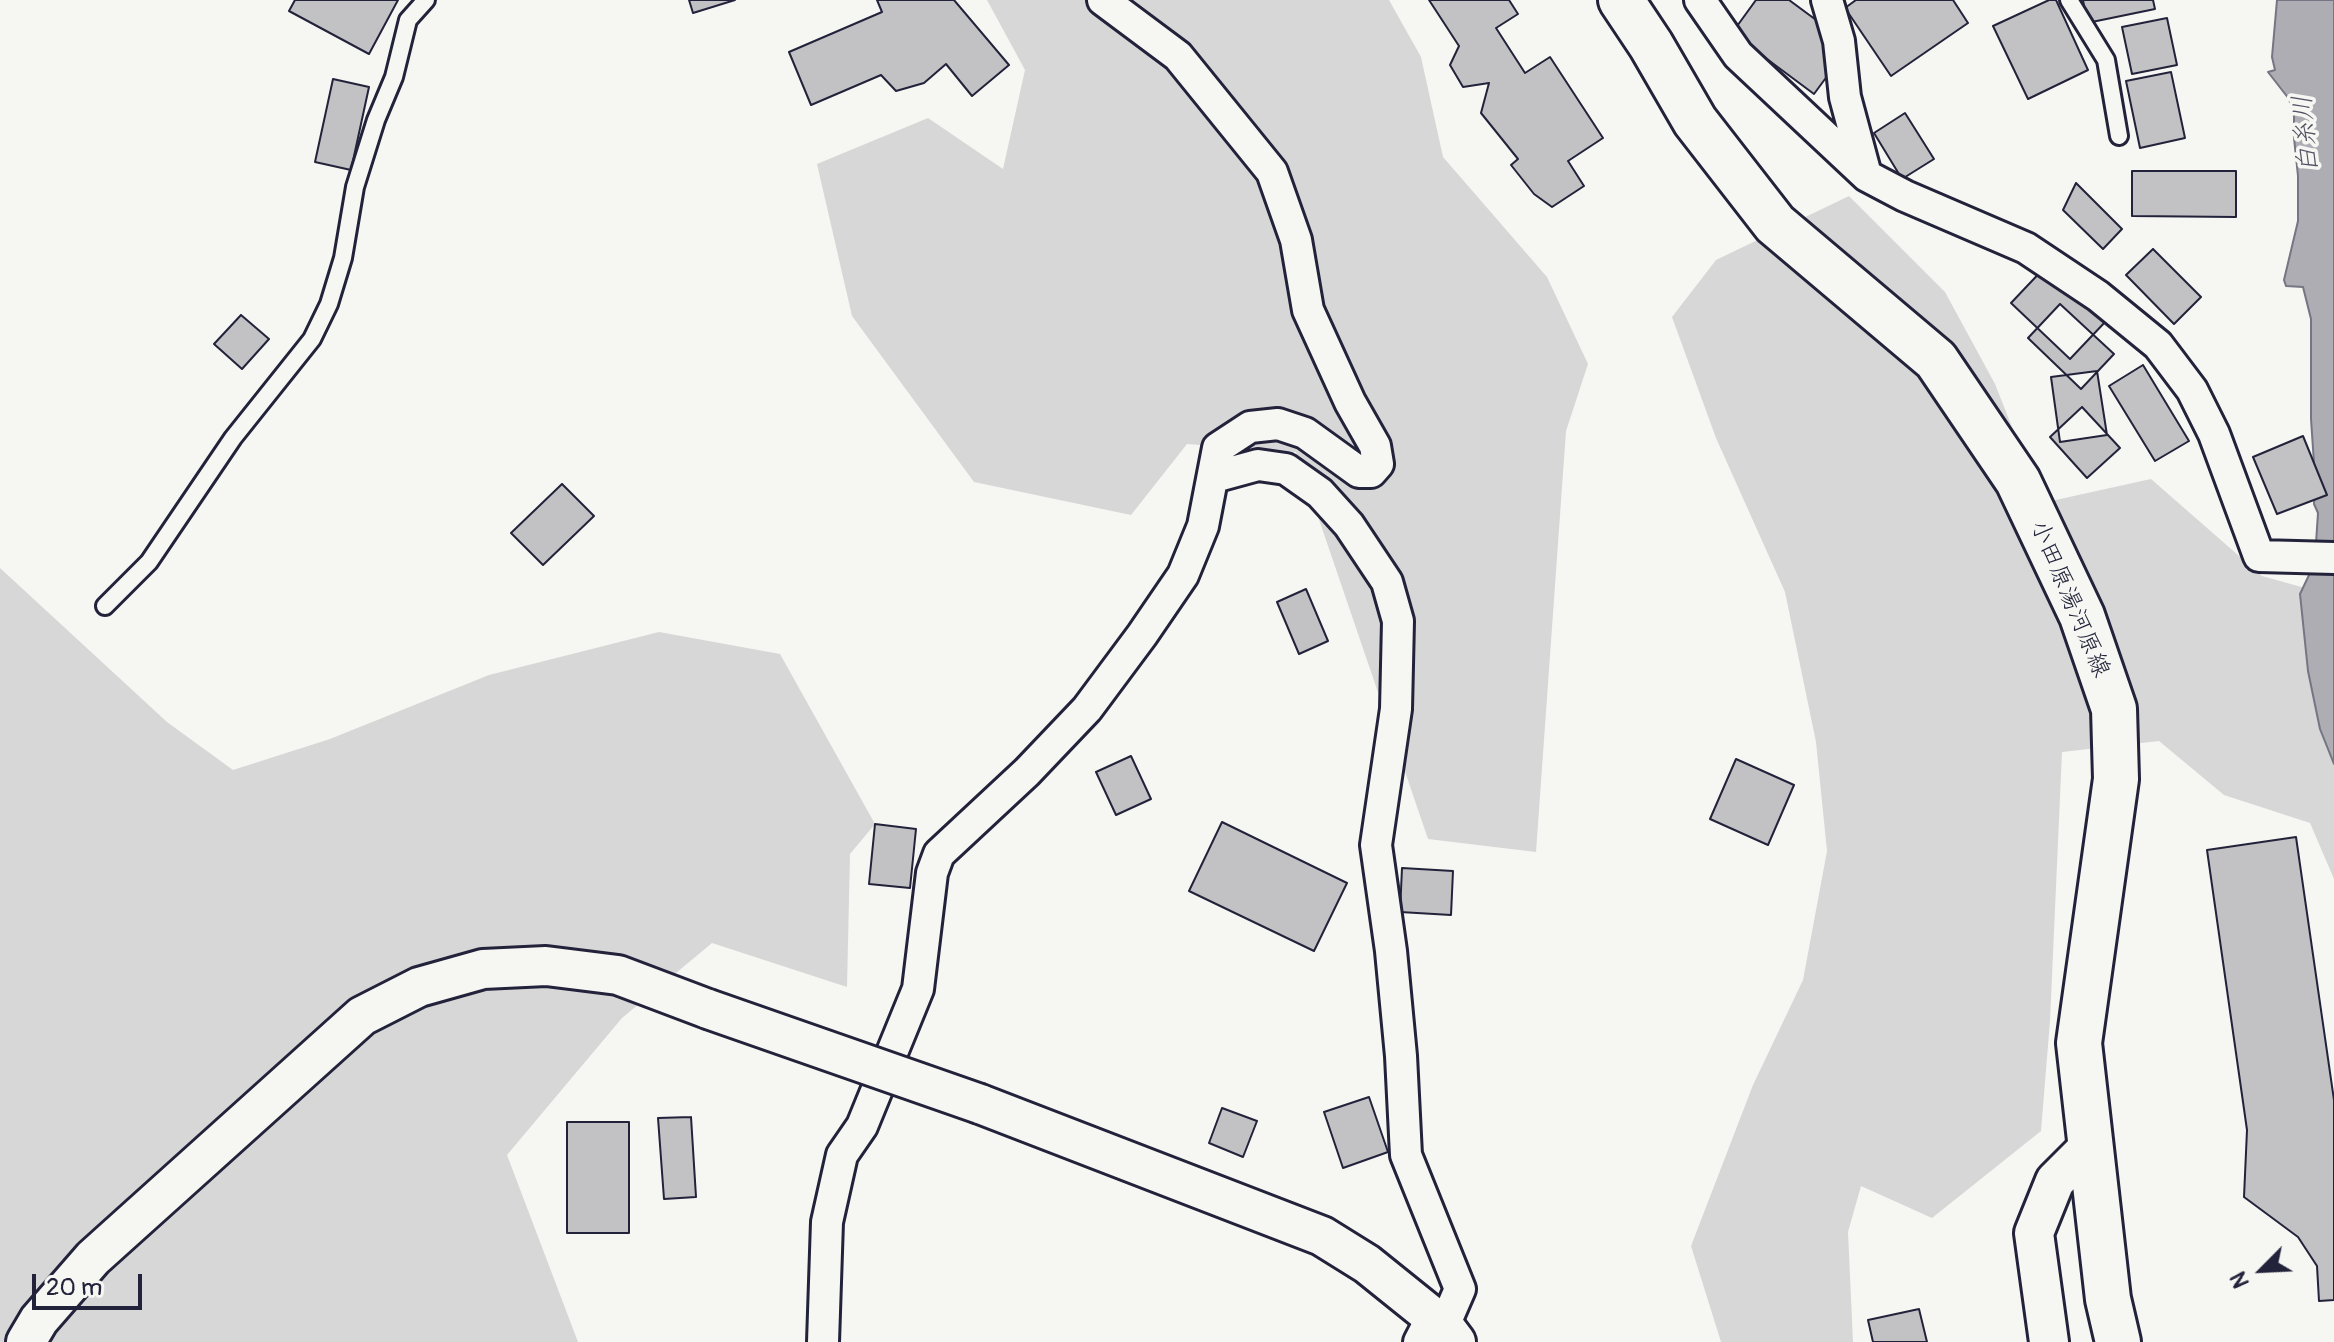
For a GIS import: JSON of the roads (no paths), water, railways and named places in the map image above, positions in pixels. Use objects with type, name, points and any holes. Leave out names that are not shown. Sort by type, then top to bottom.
[{"type":"main road","name":"小田原湯河原線","points":[[1621,0],[1695,121],[1775,224],[1936,360],[2018,481],[2082,616],[2114,709],[2114,794],[2079,1043],[2108,1299],[2118,1342]]},
{"type":"street","points":[[823,1342],[827,1222],[842,1155],[862,1126],[918,989],[932,873],[939,854],[1027,772],[1087,709],[1142,635],[1183,575],[1203,526],[1218,448],[1250,427],[1278,424],[1305,433],[1359,472],[1371,472],[1378,464],[1375,446],[1350,402],[1308,310],[1296,240],[1272,172],[1178,56],[1103,0]]},
{"type":"street","points":[[1700,0],[1738,55],[1867,176],[1905,196],[2026,248],[2098,296],[2158,345],[2192,390],[2214,434],[2259,556],[2334,558]]},
{"type":"street","points":[[1827,0],[1839,41],[1845,97],[1867,176]]},
{"type":"street","points":[[26,1342],[39,1320],[93,1258],[362,1016],[419,987],[483,969],[546,966],[618,975],[980,1104],[1322,1236],[1367,1264],[1438,1332],[1460,1289],[1406,1155],[1401,1056],[1376,845],[1396,709],[1398,621],[1387,582],[1349,525],[1320,493],[1286,469],[1258,465],[1214,477]]},
{"type":"street","points":[[2049,1342],[2034,1233],[2055,1181],[2089,1147]]},
{"type":"lane","points":[[105,606],[149,562],[233,438],[312,339],[329,304],[343,258],[355,187],[376,120],[394,77],[408,20],[426,0]]},
{"type":"lane","points":[[2069,0],[2106,60],[2119,136]]},
{"type":"water","name":"白糸川","points":[[2277,0],[2334,0],[2334,764],[2320,729],[2308,671],[2300,594],[2310,573],[2318,513],[2314,504],[2311,319],[2303,287],[2286,286],[2284,280],[2298,221],[2298,176],[2294,116],[2289,99],[2268,72],[2275,70],[2272,57]]}]
